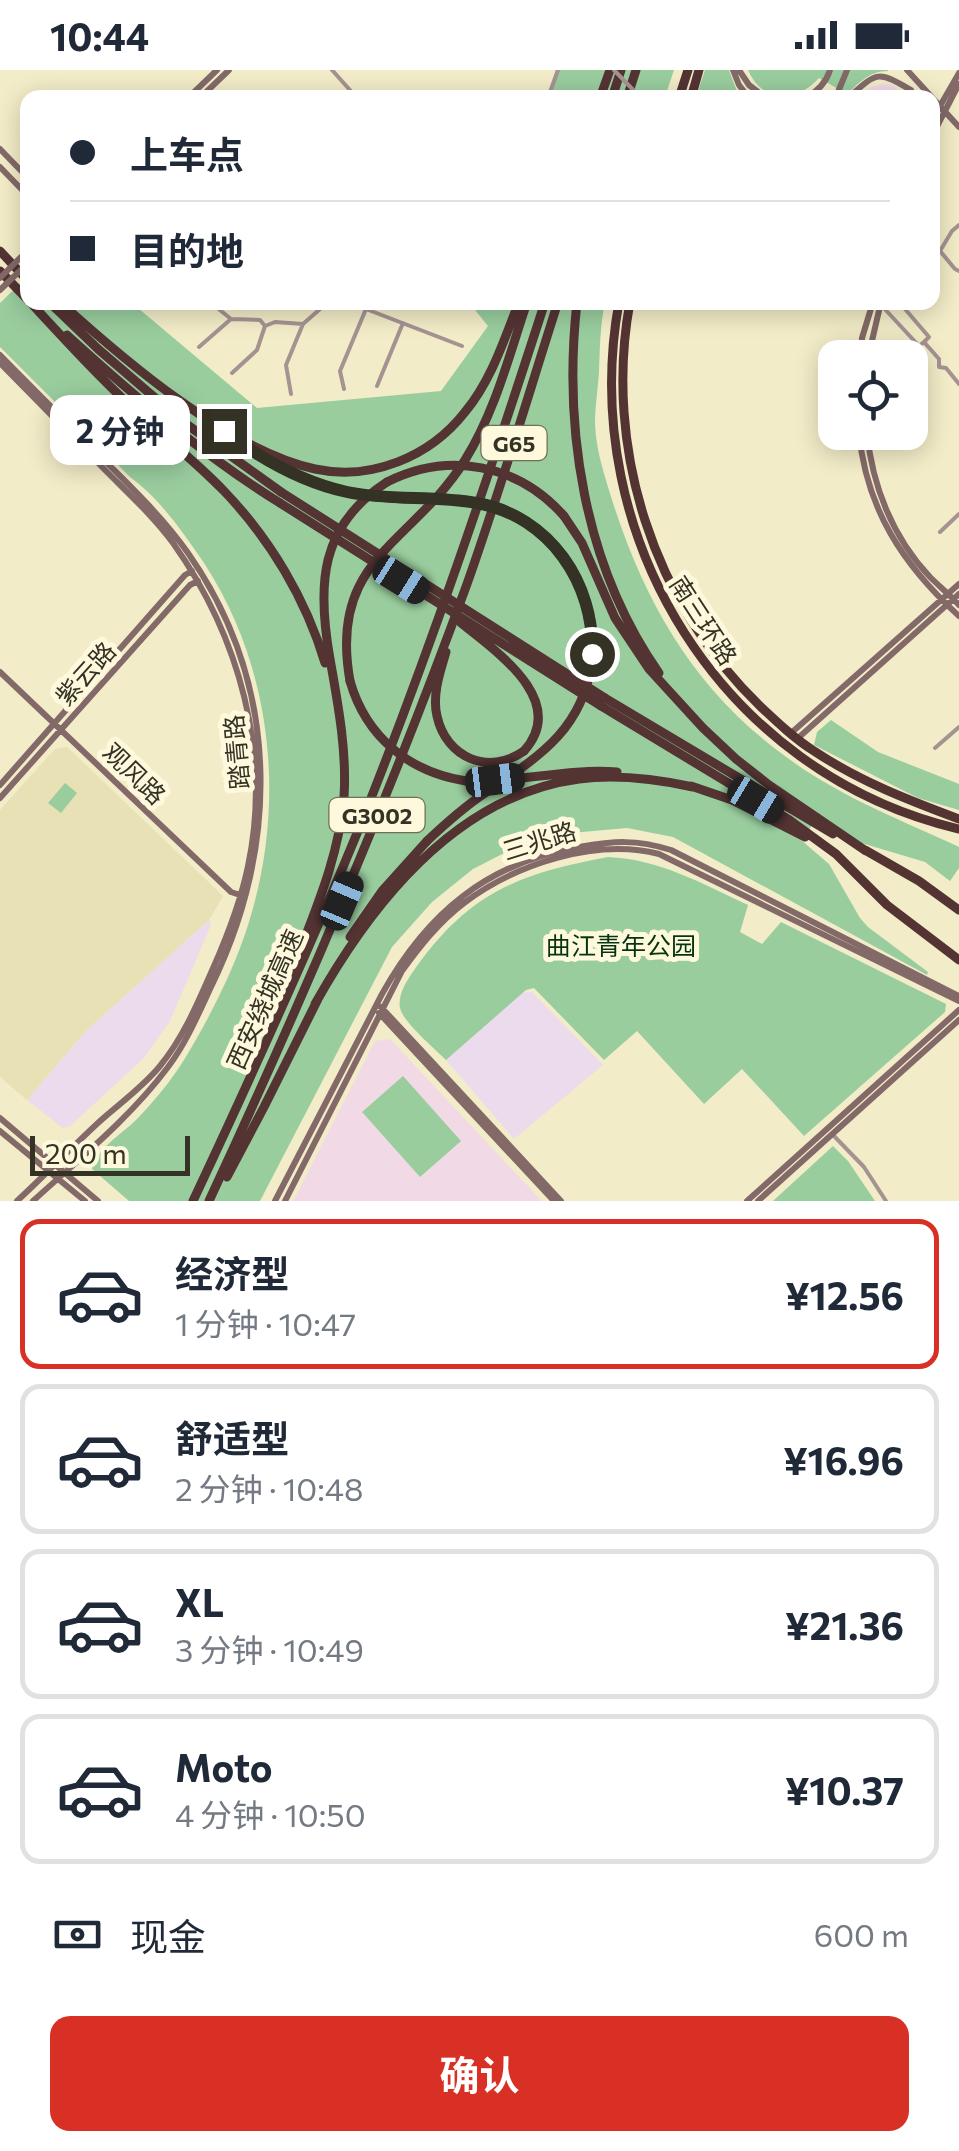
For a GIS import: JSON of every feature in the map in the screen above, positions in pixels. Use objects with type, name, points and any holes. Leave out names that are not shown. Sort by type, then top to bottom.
[{"type":"highway","points":[[0,249],[20,265]]},
{"type":"highway","points":[[0,249],[20,272]]},
{"type":"highway","points":[[0,274],[20,293]]},
{"type":"highway","points":[[38,310],[99,375],[222,489],[253,525],[299,598],[324,657],[336,702]]},
{"type":"highway","name":"G65","points":[[39,310],[217,459],[432,600],[506,660],[528,687],[538,708],[538,723],[524,751],[501,762],[473,760],[460,752],[438,722],[439,679],[462,596]]},
{"type":"highway","points":[[57,310],[182,421],[280,498],[788,819],[836,854],[887,905],[959,960]]},
{"type":"highway","name":"G65","points":[[69,310],[112,348],[204,417],[269,453],[314,468],[349,472],[392,464],[439,439],[468,410],[487,378],[516,310]]},
{"type":"highway","points":[[525,310],[490,410],[463,464],[383,550],[359,586],[348,617],[346,658],[350,681],[365,716],[393,750],[426,771],[447,778],[495,780],[600,770],[652,776],[694,786],[758,812],[836,854]]},
{"type":"highway","name":"西安绕城高速","points":[[193,1201],[323,915],[406,705],[472,525],[543,310]]},
{"type":"highway","name":"西安绕城高速","points":[[211,1201],[369,835],[462,596],[555,310]]},
{"type":"highway","points":[[576,310],[573,403],[578,463],[588,506],[614,592],[638,641],[681,703]]},
{"type":"highway","name":"南三环路","points":[[618,310],[611,374],[617,454],[638,541],[674,616],[718,679],[787,744],[850,787],[959,832]]},
{"type":"highway","name":"南三环路","points":[[629,310],[622,360],[625,436],[636,490],[663,568],[688,619],[754,700],[794,736],[870,784],[959,818]]},
{"type":"highway","points":[[204,417],[268,461],[314,482],[373,496],[476,502],[510,514],[552,544],[574,574],[592,628],[586,689],[572,719],[540,755],[458,813],[426,841],[362,918],[211,1201]]},
{"type":"highway","points":[[258,1062],[323,891],[339,834],[344,774],[323,622],[325,567],[347,519],[368,496],[387,482],[413,471],[458,464],[479,467],[503,472],[543,495],[564,516],[582,543],[608,603],[649,669],[726,750],[866,851]]},
{"type":"highway","points":[[432,600],[807,820],[920,881],[959,910]]},
{"type":"highway","points":[[315,1004],[384,902],[445,841],[490,809],[545,786],[589,778],[636,778],[694,786]]},
{"type":"street","points":[[196,90],[217,70]]},
{"type":"street","points":[[209,90],[230,70]]},
{"type":"street","points":[[332,70],[350,90]]},
{"type":"street","points":[[615,70],[634,90]]},
{"type":"street","points":[[894,70],[911,90]]},
{"type":"street","points":[[907,70],[925,90]]},
{"type":"street","points":[[857,90],[882,73],[911,90]]},
{"type":"street","points":[[940,116],[959,73]]},
{"type":"street","points":[[940,111],[959,84]]},
{"type":"street","points":[[940,106],[959,127]]},
{"type":"street","points":[[0,149],[20,170]]},
{"type":"street","points":[[0,167],[20,188]]},
{"type":"street","points":[[959,226],[940,250],[959,271]]},
{"type":"street","points":[[0,290],[20,264]]},
{"type":"street","points":[[220,310],[231,319],[260,320],[265,326]]},
{"type":"street","points":[[291,394],[286,365],[303,324],[320,310]]},
{"type":"street","points":[[344,389],[340,371],[366,310]]},
{"type":"street","points":[[369,310],[462,346]]},
{"type":"street","points":[[862,340],[871,310]]},
{"type":"street","points":[[871,340],[879,310]]},
{"type":"street","points":[[887,310],[914,340]]},
{"type":"street","points":[[906,310],[930,337],[926,340]]},
{"type":"street","points":[[200,347],[231,319]]},
{"type":"street","points":[[232,372],[256,350],[265,326],[275,322],[303,324]]},
{"type":"street","points":[[377,386],[403,323]]},
{"type":"street","points":[[928,347],[938,359],[938,368],[946,368],[959,384]]},
{"type":"street","name":"踏青路","points":[[0,355],[149,505],[178,540],[232,636],[257,725],[260,774],[260,824],[254,867],[199,1000],[179,1037],[160,1065],[17,1201]]},
{"type":"street","name":"踏青路","points":[[0,363],[143,508],[194,569]]},
{"type":"street","points":[[862,450],[868,483],[895,544],[951,599]]},
{"type":"street","points":[[870,450],[876,481],[902,540],[951,599],[959,616]]},
{"type":"street","points":[[940,532],[959,514]]},
{"type":"street","name":"紫云路","points":[[0,798],[194,569]]},
{"type":"street","name":"紫云路","points":[[0,785],[200,580]]},
{"type":"street","points":[[794,736],[951,599],[959,584]]},
{"type":"street","name":"观风路","points":[[0,672],[231,892],[243,896]]},
{"type":"street","points":[[935,748],[959,727]]},
{"type":"street","name":"三兆路","points":[[284,1201],[394,972],[424,932],[475,887],[514,865],[551,852],[619,841],[645,842],[684,856],[959,999]]},
{"type":"street","name":"踏青路","points":[[33,1201],[135,1106],[180,1050],[218,973],[238,924],[243,896]]},
{"type":"street","points":[[379,1009],[557,1201]]},
{"type":"street","name":"三兆路","points":[[275,1201],[379,1009]]},
{"type":"street","points":[[758,1201],[959,1010]]},
{"type":"street","points":[[747,1201],[959,1020]]},
{"type":"street","points":[[0,1118],[85,1201]]},
{"type":"street","points":[[0,1131],[51,1166]]},
{"type":"street","points":[[830,1132],[869,1174],[886,1201]]},
{"type":"street","points":[[61,1176],[98,1201]]},
{"type":"shaded area","points":[[892,84],[898,90],[868,90]]},
{"type":"shaded area","points":[[67,747],[223,896],[209,920],[86,1031],[27,1100],[0,1077],[0,810],[55,749]]},
{"type":"shaded area","points":[[209,920],[211,925],[170,1021],[144,1058],[70,1126],[63,1128],[27,1100],[86,1031]]},
{"type":"shaded area","points":[[532,992],[603,1065],[514,1139],[446,1060],[522,993]]},
{"type":"shaded area","points":[[390,1039],[542,1201],[293,1201],[375,1041]]},
{"type":"green space","points":[[556,70],[674,70],[667,90],[549,90]]},
{"type":"green space","points":[[705,70],[729,70],[737,90],[698,90]]},
{"type":"green space","points":[[748,70],[888,70],[871,75],[851,90],[840,90],[819,78],[804,90],[764,90]]},
{"type":"green space","points":[[20,284],[20,310],[140,310],[257,408],[441,391],[488,326],[475,310],[604,310],[595,418],[602,466],[643,580],[680,648],[728,707],[789,759],[829,785],[959,847],[959,868],[950,881],[925,862],[858,842],[820,815],[801,840],[829,864],[868,927],[927,975],[673,837],[627,828],[560,834],[516,847],[473,869],[432,902],[392,947],[260,1201],[129,1201],[92,1169],[94,1162],[179,1068],[236,958],[261,877],[269,784],[266,738],[245,647],[204,563],[161,506],[0,347],[0,303]]},
{"type":"green space","points":[[831,720],[878,752],[959,784],[959,810],[918,798],[814,745],[817,732]]},
{"type":"green space","points":[[65,783],[77,793],[61,813],[48,803]]},
{"type":"green space","name":"曲江青年公园","points":[[608,857],[645,862],[697,881],[748,905],[740,932],[762,944],[781,922],[946,1004],[945,1012],[804,1136],[742,1069],[704,1104],[637,1031],[604,1060],[534,988],[526,990],[446,1060],[400,1008],[407,980],[437,940],[478,903],[501,889],[549,870]]},
{"type":"green space","points":[[403,1076],[461,1141],[420,1177],[362,1112]]},
{"type":"green space","points":[[833,1146],[875,1201],[773,1201]]},
{"type":"route","points":[[224,431],[278,466],[330,488],[404,499],[476,502],[525,522],[552,544],[574,574],[590,618],[592,654]]}]
